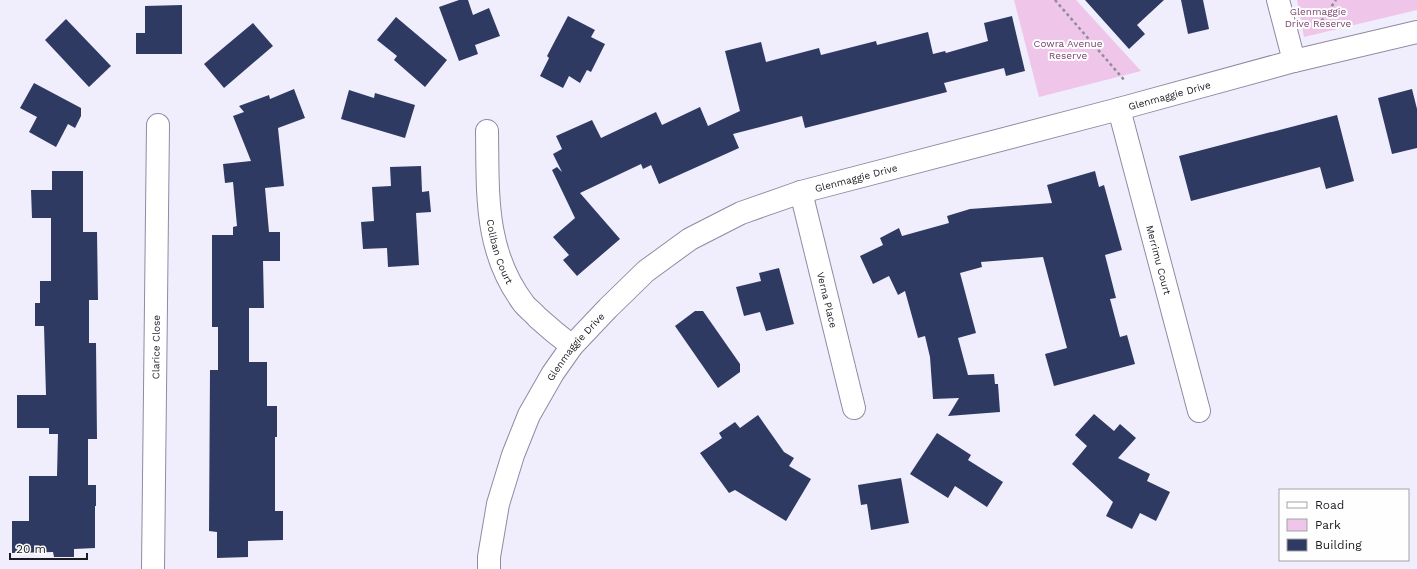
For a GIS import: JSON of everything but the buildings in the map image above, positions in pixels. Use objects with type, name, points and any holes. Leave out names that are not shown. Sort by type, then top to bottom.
[{"type":"street","points":[[1278,0],[1294,61]]},
{"type":"street","name":"Glenmaggie Drive","points":[[489,569],[498,504],[513,455],[529,415],[553,373],[572,346],[608,308],[646,271],[690,239],[741,213],[801,192],[1119,109],[1294,61],[1417,32]]},
{"type":"street","name":"Merrimu Court","points":[[1119,109],[1199,411]]},
{"type":"street","name":"Clarice Close","points":[[153,569],[158,125]]},
{"type":"street","name":"Coliban Court","points":[[487,131],[489,209],[495,244],[507,277],[525,305],[572,346]]},
{"type":"street","name":"Verna Place","points":[[801,192],[854,408]]},
{"type":"path","points":[[1055,0],[1125,81]]},
{"type":"path","points":[[1318,26],[1336,0]]},
{"type":"green space","name":"Cowra Avenue Reserve","points":[[1014,0],[1076,0],[1141,71],[1039,97]]},
{"type":"green space","name":"Glenmaggie Drive Reserve","points":[[1297,0],[1417,0],[1417,10],[1304,37]]}]
